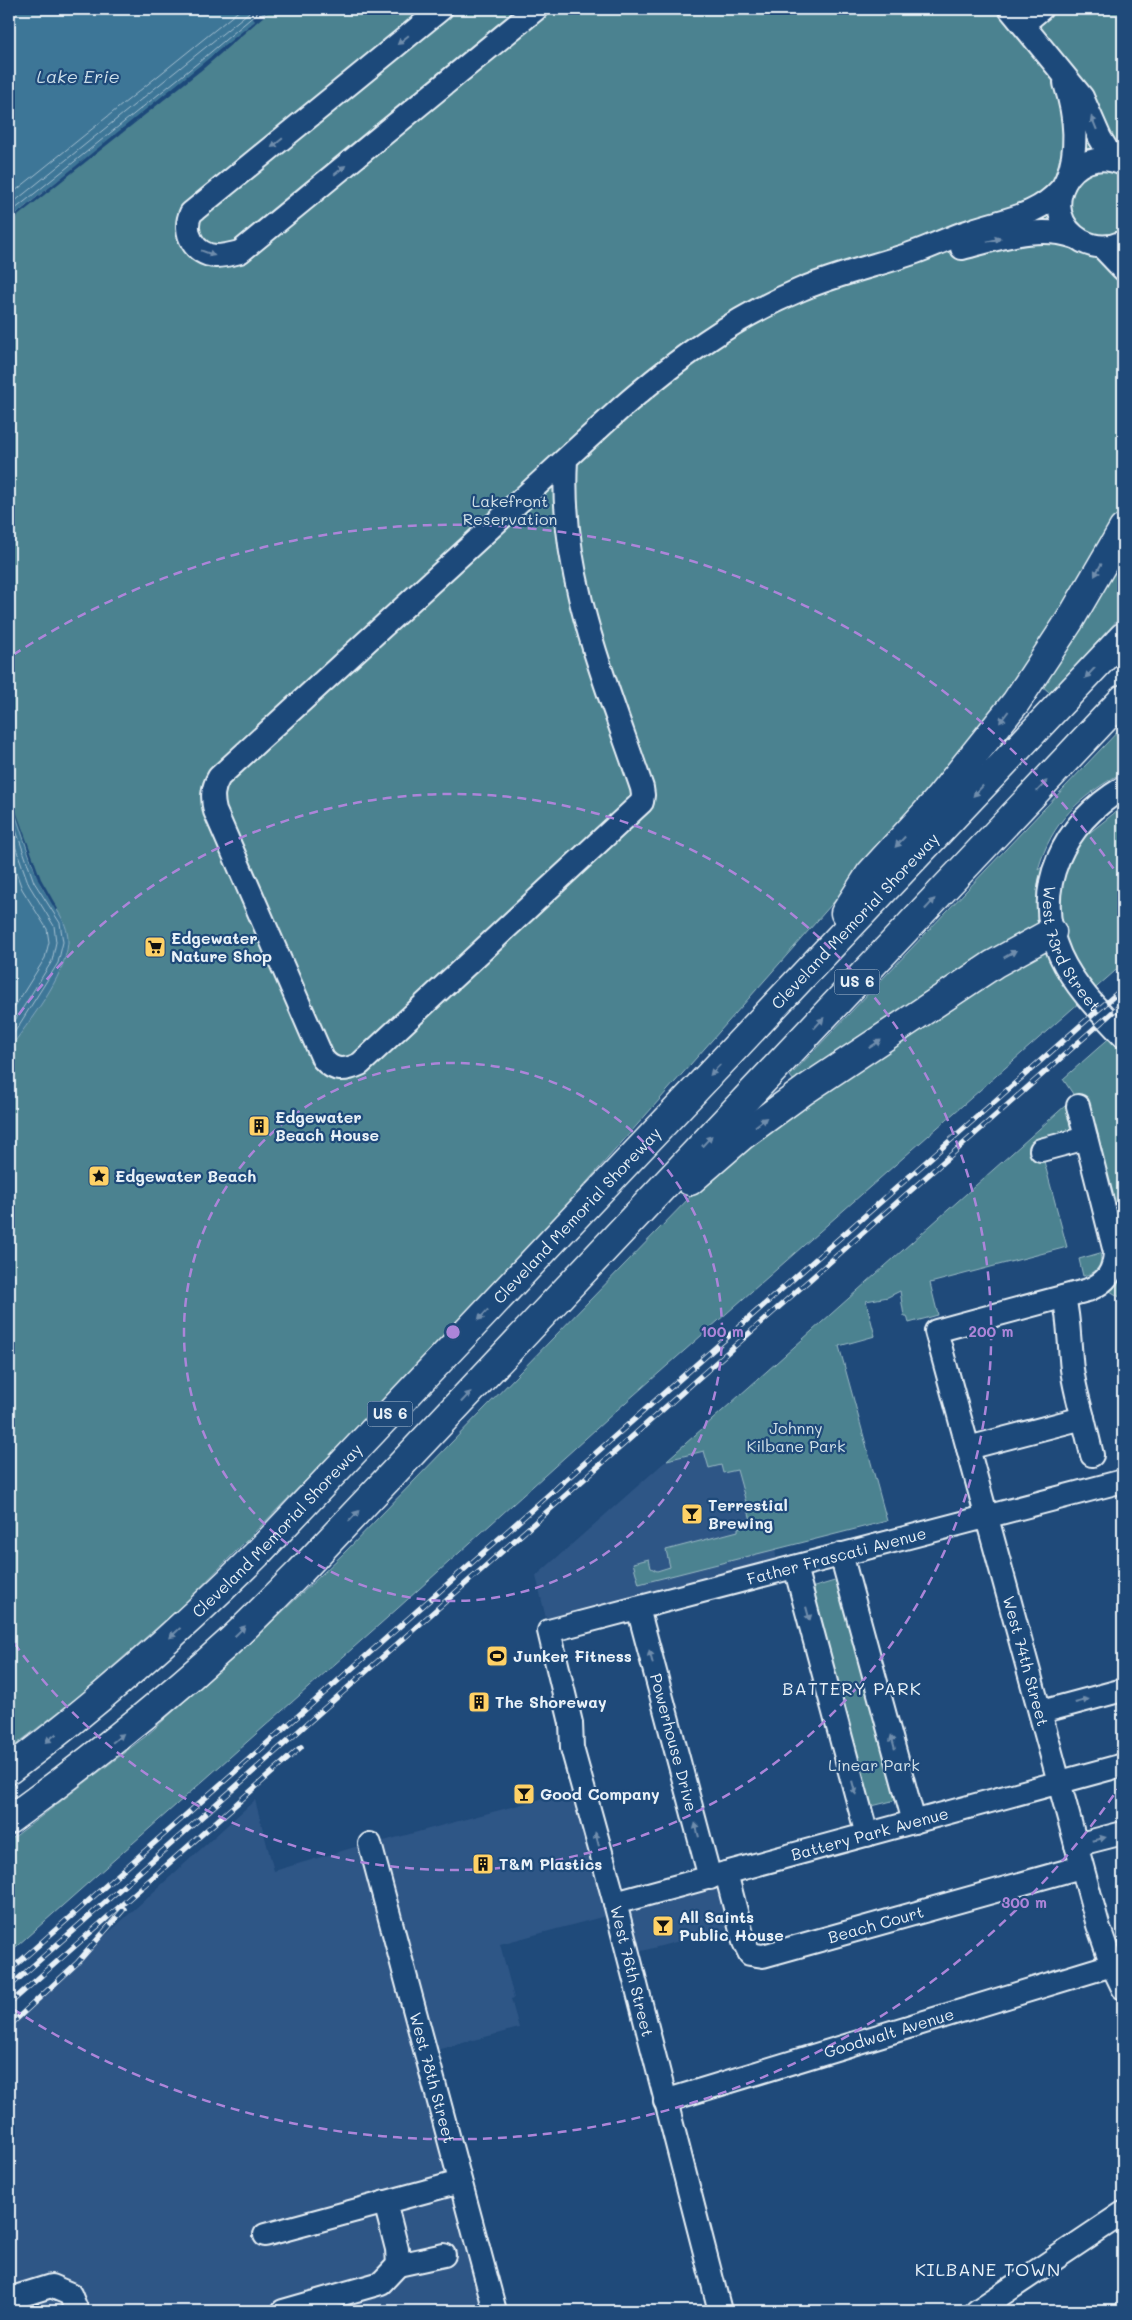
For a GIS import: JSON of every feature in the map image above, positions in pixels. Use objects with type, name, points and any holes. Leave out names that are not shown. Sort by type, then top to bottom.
[{"type":"highway","points":[[812,966],[870,874],[968,763],[1027,686],[1070,620],[1123,528]]},
{"type":"highway","name":"Cleveland Memorial Shoreway","points":[[9,1770],[60,1731],[135,1668],[251,1560],[1123,637]]},
{"type":"highway","name":"US 6","points":[[9,1820],[104,1749],[228,1643],[347,1523],[1123,700]]},
{"type":"highway","points":[[590,1265],[742,1136],[784,1105],[994,964],[1052,932]]},
{"type":"street","points":[[441,9],[191,213],[187,221],[186,231],[199,249],[207,254],[216,256],[240,252],[536,9]]},
{"type":"street","points":[[1041,9],[1017,16],[1082,97],[1100,138],[1109,153],[1122,163]]},
{"type":"street","points":[[1063,75],[1070,100],[1074,129],[1073,164],[1064,184],[1059,202],[1061,215],[1066,226],[1076,237]]},
{"type":"street","points":[[566,460],[564,479],[569,542],[576,578],[602,676],[642,788],[642,802],[360,1064],[340,1070],[330,1067],[323,1059],[215,811],[212,799],[214,786],[219,777],[566,460],[658,376],[718,333],[771,303],[837,275],[912,254],[957,235],[1032,212],[1050,202],[1075,169],[1097,159],[1122,163]]},
{"type":"street","points":[[912,254],[953,250],[1037,231],[1054,232],[1076,237],[1088,244],[1102,247],[1123,242]]},
{"type":"street","points":[[1102,247],[1123,268]]},
{"type":"street","name":"West 73rd Street","points":[[1123,788],[1101,802],[1084,818],[1063,849],[1052,875],[1050,888],[1052,932],[1061,957],[1090,1000],[1123,1036]]},
{"type":"street","points":[[1078,1106],[1115,1252],[1114,1266],[1108,1278],[1100,1285],[1064,1297],[1069,1319],[1074,1386],[1092,1455]]},
{"type":"street","points":[[1041,1150],[1086,1138]]},
{"type":"street","name":"West 74th Street","points":[[1064,1297],[936,1331],[1041,1712],[1081,1867],[1112,1965],[1123,1988]]},
{"type":"street","points":[[968,1448],[1083,1418]]},
{"type":"street","name":"Father Frascati Avenue","points":[[549,1631],[1123,1481]]},
{"type":"street","points":[[842,1554],[914,1822]]},
{"type":"street","points":[[795,1567],[867,1835]]},
{"type":"street","name":"Powerhouse Drive","points":[[638,1608],[718,1875]]},
{"type":"street","name":"West 76th Street","points":[[549,1631],[571,1723],[572,1748],[615,1903],[720,2311]]},
{"type":"street","points":[[1041,1712],[1123,1690]]},
{"type":"street","name":"Battery Park Avenue","points":[[615,1903],[1123,1766]]},
{"type":"street","points":[[1076,1845],[1123,1833]]},
{"type":"street","name":"West 78th Street","points":[[370,1844],[495,2311]]},
{"type":"street","name":"Beach Court","points":[[718,1875],[750,1954],[763,1956],[1081,1867]]},
{"type":"street","name":"Goodwalt Avenue","points":[[665,2101],[1112,1965]]},
{"type":"street","points":[[265,2235],[460,2182]]},
{"type":"street","points":[[386,2202],[397,2249],[398,2265]]},
{"type":"street","points":[[977,2311],[1123,2213]]},
{"type":"street","points":[[283,2311],[381,2283],[398,2265],[444,2255]]},
{"type":"street","points":[[9,2299],[51,2286],[70,2294],[77,2311]]},
{"type":"shaded area","points":[[704,1451],[721,1465],[723,1473],[738,1469],[760,1551],[775,1548],[778,1571],[549,1631],[536,1576],[667,1460]]},
{"type":"shaded area","points":[[583,1788],[615,1903],[718,1875],[732,1927],[627,1955],[617,1913],[500,1944],[514,1998],[511,1999],[519,2028],[425,2053],[380,1842]]},
{"type":"shaded area","points":[[255,1800],[274,1871],[362,1845],[492,2311],[9,2311],[9,2023]]},
{"type":"green space","name":"Lakefront Reservation","points":[[26,9],[1123,9],[1123,503],[1097,556],[1026,672],[929,794],[548,1226],[312,1474],[185,1603],[78,1697],[9,1750],[9,169]]},
{"type":"green space","points":[[1123,547],[1123,614],[1050,693],[1040,684]]},
{"type":"green space","points":[[1123,726],[1123,772],[1094,791],[1070,812],[1051,837],[1038,870],[1123,806],[1123,964],[617,1410],[397,1609],[9,1953],[9,1841],[146,1736],[253,1640],[345,1552],[798,1086],[790,1076]]},
{"type":"green space","name":"Johnny Kilbane Park","points":[[1123,1026],[1123,1299],[1100,1285],[1108,1278],[1086,1138],[1041,1150],[1067,1247],[930,1283],[938,1315],[909,1323],[907,1316],[904,1316],[900,1291],[888,1297],[866,1301],[875,1336],[839,1346],[887,1521],[639,1584],[633,1563],[649,1559],[651,1568],[657,1571],[670,1567],[666,1550],[738,1531],[738,1528],[752,1524],[737,1470],[723,1473],[721,1465],[709,1468],[704,1451],[667,1460],[1075,1097],[1063,1079]]},
{"type":"green space","points":[[1100,1253],[1100,1262],[1095,1271],[1083,1276],[1079,1259]]},
{"type":"green space","name":"Linear Park","points":[[848,1577],[908,1797],[860,1809],[801,1591]]},
{"type":"water","name":"Lake Erie","points":[[9,9],[270,9],[202,66],[9,220]]},
{"type":"water","points":[[9,795],[38,878],[65,925],[68,943],[60,971],[53,985],[9,1050]]},
{"type":"pier","points":[[245,9],[258,9],[263,15],[272,9],[204,68],[9,223],[9,220],[255,21]]},
{"type":"pier","points":[[9,792],[41,879],[58,909],[56,911],[38,880]]},
{"type":"railway","points":[[9,1971],[1123,988]]},
{"type":"railway","points":[[9,1987],[1123,1003]]},
{"type":"railway","points":[[9,2004],[301,1747]]},
{"type":"railway","points":[[9,2026],[77,1963],[124,1909]]},
{"type":"place","name":"Edgewater Nature Shop","points":[[155,947]]},
{"type":"place","name":"Edgewater Beach House","points":[[259,1126]]},
{"type":"place","name":"Edgewater Beach","points":[[99,1176]]},
{"type":"place","name":"Terrestial Brewing","points":[[692,1514]]},
{"type":"place","name":"Junker Fitness","points":[[497,1656]]},
{"type":"place","name":"The Shoreway","points":[[479,1702]]},
{"type":"place","name":"Good Company","points":[[524,1794]]},
{"type":"place","name":"T&M Plastics","points":[[483,1864]]},
{"type":"place","name":"All Saints Public House","points":[[663,1926]]},
{"type":"district","name":"BATTERY PARK","points":[[852,1689]]},
{"type":"district","name":"KILBANE TOWN","points":[[988,2270]]}]
